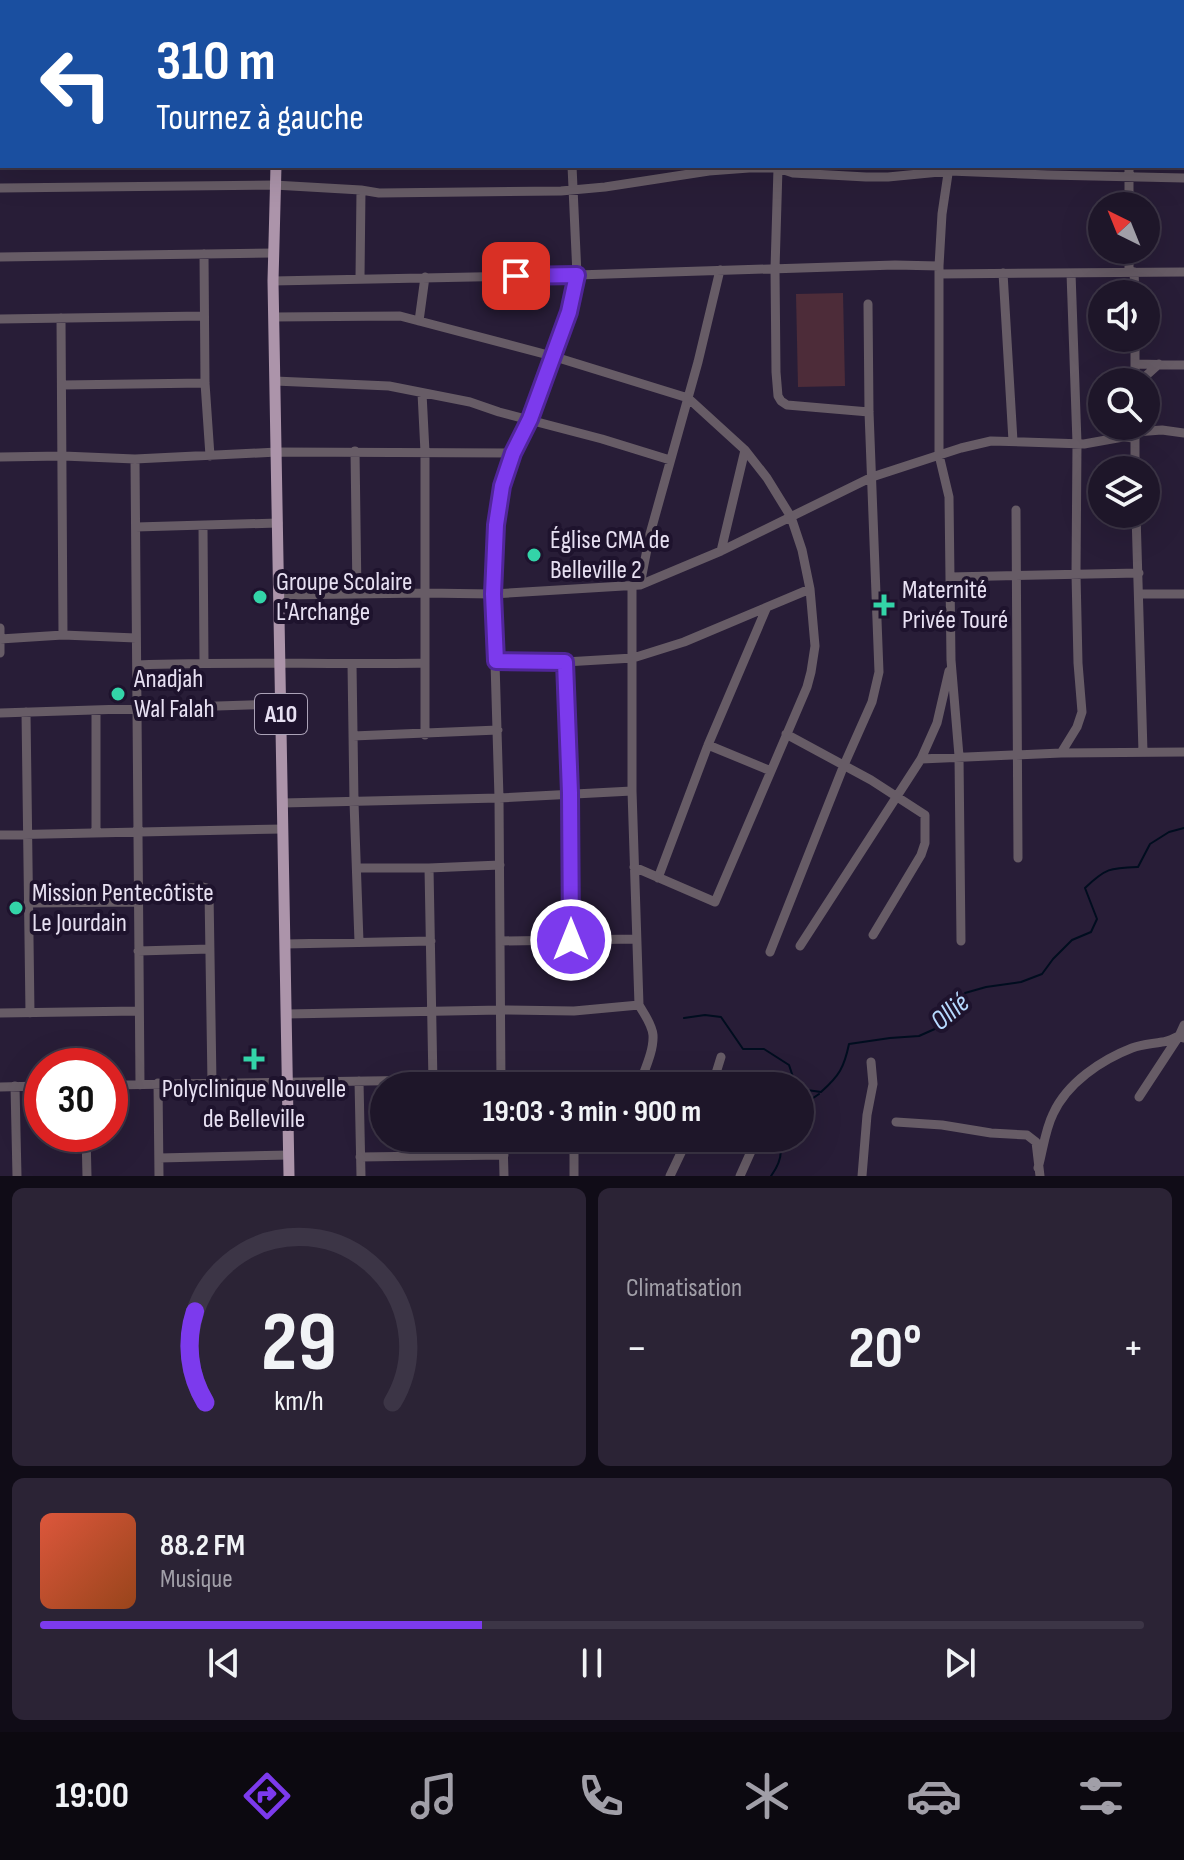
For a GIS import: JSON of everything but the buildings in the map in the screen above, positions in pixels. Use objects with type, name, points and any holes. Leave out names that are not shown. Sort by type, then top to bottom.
[{"type":"main road","name":"A10","points":[[276,168],[273,281],[289,1176]]},
{"type":"street","points":[[501,1072],[498,730],[493,594],[496,525],[502,486],[569,312],[577,275],[572,168]]},
{"type":"street","points":[[0,188],[274,185],[379,193],[573,190],[654,181],[709,169],[749,168],[877,177],[950,168],[1184,178]]},
{"type":"street","points":[[778,168],[775,269],[778,396],[787,405],[869,412]]},
{"type":"street","points":[[950,168],[942,214],[939,270],[939,455],[949,497],[951,660],[959,756],[961,941]]},
{"type":"street","points":[[1129,168],[1129,192]]},
{"type":"street","points":[[360,278],[361,190]]},
{"type":"street","points":[[0,257],[273,253]]},
{"type":"street","points":[[204,254],[205,383],[210,456]]},
{"type":"street","points":[[1131,264],[1133,280]]},
{"type":"street","points":[[273,281],[895,265],[1003,273],[1184,272]]},
{"type":"street","points":[[644,1072],[653,1034],[639,1005],[636,939],[632,791],[636,585],[720,270]]},
{"type":"street","points":[[1003,273],[1013,441]]},
{"type":"street","points":[[1061,753],[1082,712],[1078,663],[1077,443],[1071,273]]},
{"type":"street","points":[[419,321],[425,277]]},
{"type":"street","points":[[770,952],[872,702],[879,672],[868,304]]},
{"type":"street","points":[[0,319],[204,316]]},
{"type":"street","points":[[274,317],[400,316],[552,356],[688,398],[745,450],[767,478],[791,517],[802,550],[810,589],[815,646],[811,672],[715,902],[634,867]]},
{"type":"street","points":[[61,318],[63,635]]},
{"type":"street","points":[[1136,352],[1136,368]]},
{"type":"street","points":[[1136,364],[1184,365]]},
{"type":"street","points":[[1154,368],[1159,364]]},
{"type":"street","points":[[275,381],[389,386],[470,402],[670,460]]},
{"type":"street","points":[[62,385],[205,383]]},
{"type":"street","points":[[422,393],[425,452],[425,735]]},
{"type":"street","points":[[1160,430],[1184,433]]},
{"type":"street","points":[[279,595],[493,594],[636,585],[721,551],[872,477],[939,455],[979,443],[1094,443],[1108,440]]},
{"type":"street","points":[[721,551],[745,450]]},
{"type":"street","points":[[0,457],[135,459],[355,451],[513,453]]},
{"type":"street","points":[[355,451],[357,594]]},
{"type":"street","points":[[135,459],[140,1085]]},
{"type":"street","points":[[1016,510],[1018,858]]},
{"type":"street","points":[[136,527],[278,523]]},
{"type":"street","points":[[203,527],[204,662]]},
{"type":"street","points":[[1137,528],[1143,752]]},
{"type":"street","points":[[950,577],[1139,573]]},
{"type":"street","points":[[496,661],[565,662],[633,658],[684,642],[810,589]]},
{"type":"street","points":[[1139,594],[1184,594]]},
{"type":"street","points":[[658,878],[708,745],[766,609]]},
{"type":"street","points":[[0,628],[0,653]]},
{"type":"street","points":[[0,639],[63,635],[136,638]]},
{"type":"street","points":[[800,946],[921,759],[937,723],[951,660]]},
{"type":"street","points":[[138,665],[204,662],[425,663]]},
{"type":"street","points":[[565,662],[571,940]]},
{"type":"street","points":[[352,664],[359,942]]},
{"type":"street","points":[[0,713],[281,704]]},
{"type":"street","points":[[96,710],[96,833]]},
{"type":"street","points":[[26,712],[30,1013]]},
{"type":"street","points":[[353,736],[498,730]]},
{"type":"street","points":[[786,734],[896,795],[925,815],[925,843],[921,855],[873,935]]},
{"type":"street","points":[[708,745],[771,771]]},
{"type":"street","points":[[921,759],[1184,752]]},
{"type":"street","points":[[282,803],[499,798],[632,791]]},
{"type":"street","points":[[0,835],[283,829]]},
{"type":"street","points":[[357,868],[500,865]]},
{"type":"street","points":[[429,868],[433,1072]]},
{"type":"street","points":[[28,903],[207,888],[212,1083]]},
{"type":"street","points":[[501,941],[636,939]]},
{"type":"street","points":[[285,944],[431,941]]},
{"type":"street","points":[[138,951],[210,949]]},
{"type":"street","points":[[286,1014],[574,1011],[639,1005]]},
{"type":"street","points":[[0,1013],[139,1011]]},
{"type":"street","points":[[1139,1097],[1182,1037],[1184,1025]]},
{"type":"street","points":[[1039,1172],[1052,1115],[1065,1094],[1081,1078],[1131,1048],[1182,1037]]},
{"type":"street","points":[[716,1072],[721,1057]]},
{"type":"street","points":[[862,1176],[873,1084],[871,1062]]},
{"type":"street","points":[[359,1081],[361,1176]]},
{"type":"street","points":[[128,1085],[370,1081]]},
{"type":"street","points":[[158,1083],[159,1176]]},
{"type":"street","points":[[15,1086],[17,1176]]},
{"type":"street","points":[[0,1087],[24,1086]]},
{"type":"street","points":[[896,1122],[1027,1135],[1036,1142],[1039,1172]]},
{"type":"street","points":[[86,1152],[87,1176]]},
{"type":"street","points":[[504,1152],[504,1176]]},
{"type":"street","points":[[574,1152],[574,1176]]},
{"type":"street","points":[[670,1176],[681,1152]]},
{"type":"street","points":[[740,1176],[751,1152]]},
{"type":"street","points":[[159,1158],[289,1155]]},
{"type":"street","points":[[360,1157],[504,1155]]},
{"type":"shaded area","points":[[843,293],[845,386],[798,387],[796,294]]},
{"type":"waterway","name":"Ollié","points":[[684,1018],[705,1015],[721,1017],[743,1049],[764,1049],[789,1065],[793,1077],[807,1090],[821,1092],[840,1071],[849,1044],[919,1036],[937,1028],[965,993],[1021,982],[1042,974],[1072,940],[1091,932],[1097,919],[1085,888],[1109,870],[1138,867],[1150,844],[1169,832],[1184,828]]},
{"type":"waterway","points":[[814,1097],[819,1094]]},
{"type":"waterway","points":[[771,1176],[781,1152]]},
{"type":"place","name":"Église CMA de Belleville 2","points":[[534,555]]},
{"type":"place","name":"Groupe Scolaire L'Archange","points":[[260,597]]},
{"type":"place","name":"Maternité Privée Touré","points":[[884,605]]},
{"type":"place","name":"Anadjah Wal Falah","points":[[118,694]]},
{"type":"place","name":"Mission Pentecôtiste Le Jourdain","points":[[16,908]]},
{"type":"place","name":"Polyclinique Nouvelle de Belleville","points":[[254,1059]]},
{"type":"route","points":[[516,276],[577,275],[569,312],[502,486],[496,525],[493,594],[496,661],[565,662],[571,940]]}]
